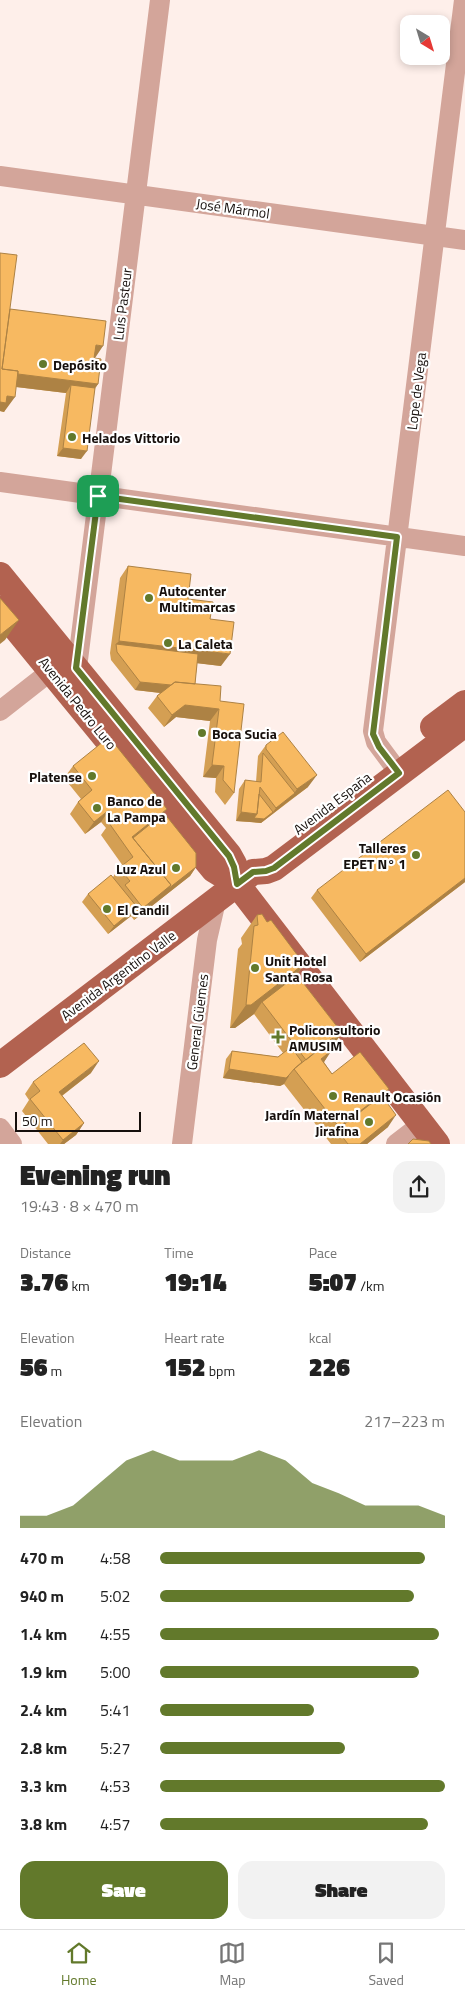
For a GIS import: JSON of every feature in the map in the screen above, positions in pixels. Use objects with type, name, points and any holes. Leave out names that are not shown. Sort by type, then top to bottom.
[{"type":"main road","name":"Avenida Pedro Luro","points":[[0,574],[64,670]]},
{"type":"main road","name":"Avenida Pedro Luro","points":[[0,609],[64,670],[229,856],[234,867],[245,878],[430,1134]]},
{"type":"main road","name":"Avenida España","points":[[245,878],[274,868],[394,767],[465,703]]},
{"type":"main road","name":"Avenida España","points":[[394,767],[465,724]]},
{"type":"main road","name":"Avenida Argentino Valle","points":[[0,1065],[245,878]]},
{"type":"street","name":"Luis Pasteur","points":[[64,670],[98,496],[160,0]]},
{"type":"street","name":"Lope de Vega","points":[[394,767],[376,742],[373,731],[464,0]]},
{"type":"street","name":"José Mármol","points":[[0,176],[465,240]]},
{"type":"street","points":[[0,482],[465,546]]},
{"type":"street","points":[[0,711],[64,670]]},
{"type":"street","name":"General Güemes","points":[[182,1144],[207,940],[216,900]]},
{"type":"street","points":[[0,1128],[12,1144]]},
{"type":"street","points":[[396,1144],[430,1134]]},
{"type":"building","points":[[0,253],[17,255],[2,369],[18,371],[15,397],[7,396],[6,403],[0,402]]},
{"type":"building","name":"Depósito","points":[[10,309],[106,321],[103,346],[96,345],[94,358],[101,359],[98,384],[18,374],[18,371],[2,369]]},
{"type":"building","points":[[71,385],[95,388],[87,451],[63,448]]},
{"type":"building","points":[[128,566],[191,574],[188,599],[213,602],[210,619],[234,622],[230,654],[119,641]]},
{"type":"building","points":[[0,598],[19,620],[0,635]]},
{"type":"building","points":[[116,644],[198,654],[195,684],[175,682],[171,685],[140,682],[117,652]]},
{"type":"building","points":[[175,682],[221,686],[220,701],[244,704],[234,793],[223,780],[224,766],[212,765],[219,709],[185,705],[172,715],[157,696]]},
{"type":"building","points":[[283,732],[317,775],[297,789],[266,749],[266,745]]},
{"type":"building","points":[[109,737],[167,809],[132,837],[171,885],[143,908],[125,885],[130,881],[119,868],[133,857],[109,823],[115,818],[109,810],[94,822],[78,802],[92,790],[73,766]]},
{"type":"building","points":[[263,753],[295,793],[276,808],[260,787],[257,814],[241,812],[245,780],[261,782]]},
{"type":"building","name":"Talleres EPET N° 1","points":[[448,790],[465,812],[465,878],[366,954],[317,890]]},
{"type":"building","points":[[259,794],[273,812],[264,819],[254,818],[257,814]]},
{"type":"building","points":[[164,813],[196,853],[196,867],[168,889],[171,885],[133,838]]},
{"type":"building","name":"El Candil","points":[[111,875],[137,907],[114,926],[88,894]]},
{"type":"building","points":[[262,914],[267,922],[271,920],[304,964],[251,1005],[246,1005],[254,926],[258,925],[257,915]]},
{"type":"building","points":[[297,975],[342,1033],[306,1060],[262,1002]]},
{"type":"building","points":[[333,1038],[332,1050],[321,1059],[332,1074],[360,1052],[389,1089],[339,1127],[294,1069]]},
{"type":"building","points":[[84,1043],[99,1061],[59,1092],[84,1123],[63,1140],[30,1099],[40,1091],[33,1082]]},
{"type":"building","points":[[291,1047],[302,1062],[286,1078],[229,1069],[232,1051],[278,1057]]},
{"type":"building","name":"Jardín Maternal Jirafina","points":[[386,1092],[393,1100],[388,1104],[396,1115],[360,1144],[348,1144],[337,1130]]},
{"type":"building","points":[[413,1139],[429,1141],[431,1144],[408,1144]]},
{"type":"place","name":"Depósito","points":[[43,364]]},
{"type":"place","name":"Helados Vittorio","points":[[72,437]]},
{"type":"place","name":"Autocenter Multimarcas","points":[[149,598]]},
{"type":"place","name":"La Caleta","points":[[168,643]]},
{"type":"place","name":"Boca Sucia","points":[[202,733]]},
{"type":"place","name":"Platense","points":[[92,776]]},
{"type":"place","name":"Banco de La Pampa","points":[[97,808]]},
{"type":"place","name":"Talleres EPET N° 1","points":[[416,855]]},
{"type":"place","name":"Luz Azul","points":[[176,868]]},
{"type":"place","name":"El Candil","points":[[107,909]]},
{"type":"place","name":"Unit Hotel Santa Rosa","points":[[255,968]]},
{"type":"place","name":"Policonsultorio AMUSIM","points":[[278,1037]]},
{"type":"place","name":"Renault Ocasión","points":[[333,1096]]},
{"type":"place","name":"Jardín Maternal Jirafina","points":[[369,1122]]},
{"type":"route","points":[[98,496],[397,537],[373,734],[379,747],[399,773],[274,868],[253,872],[237,884],[233,862],[229,856],[76,668],[98,496]]}]
